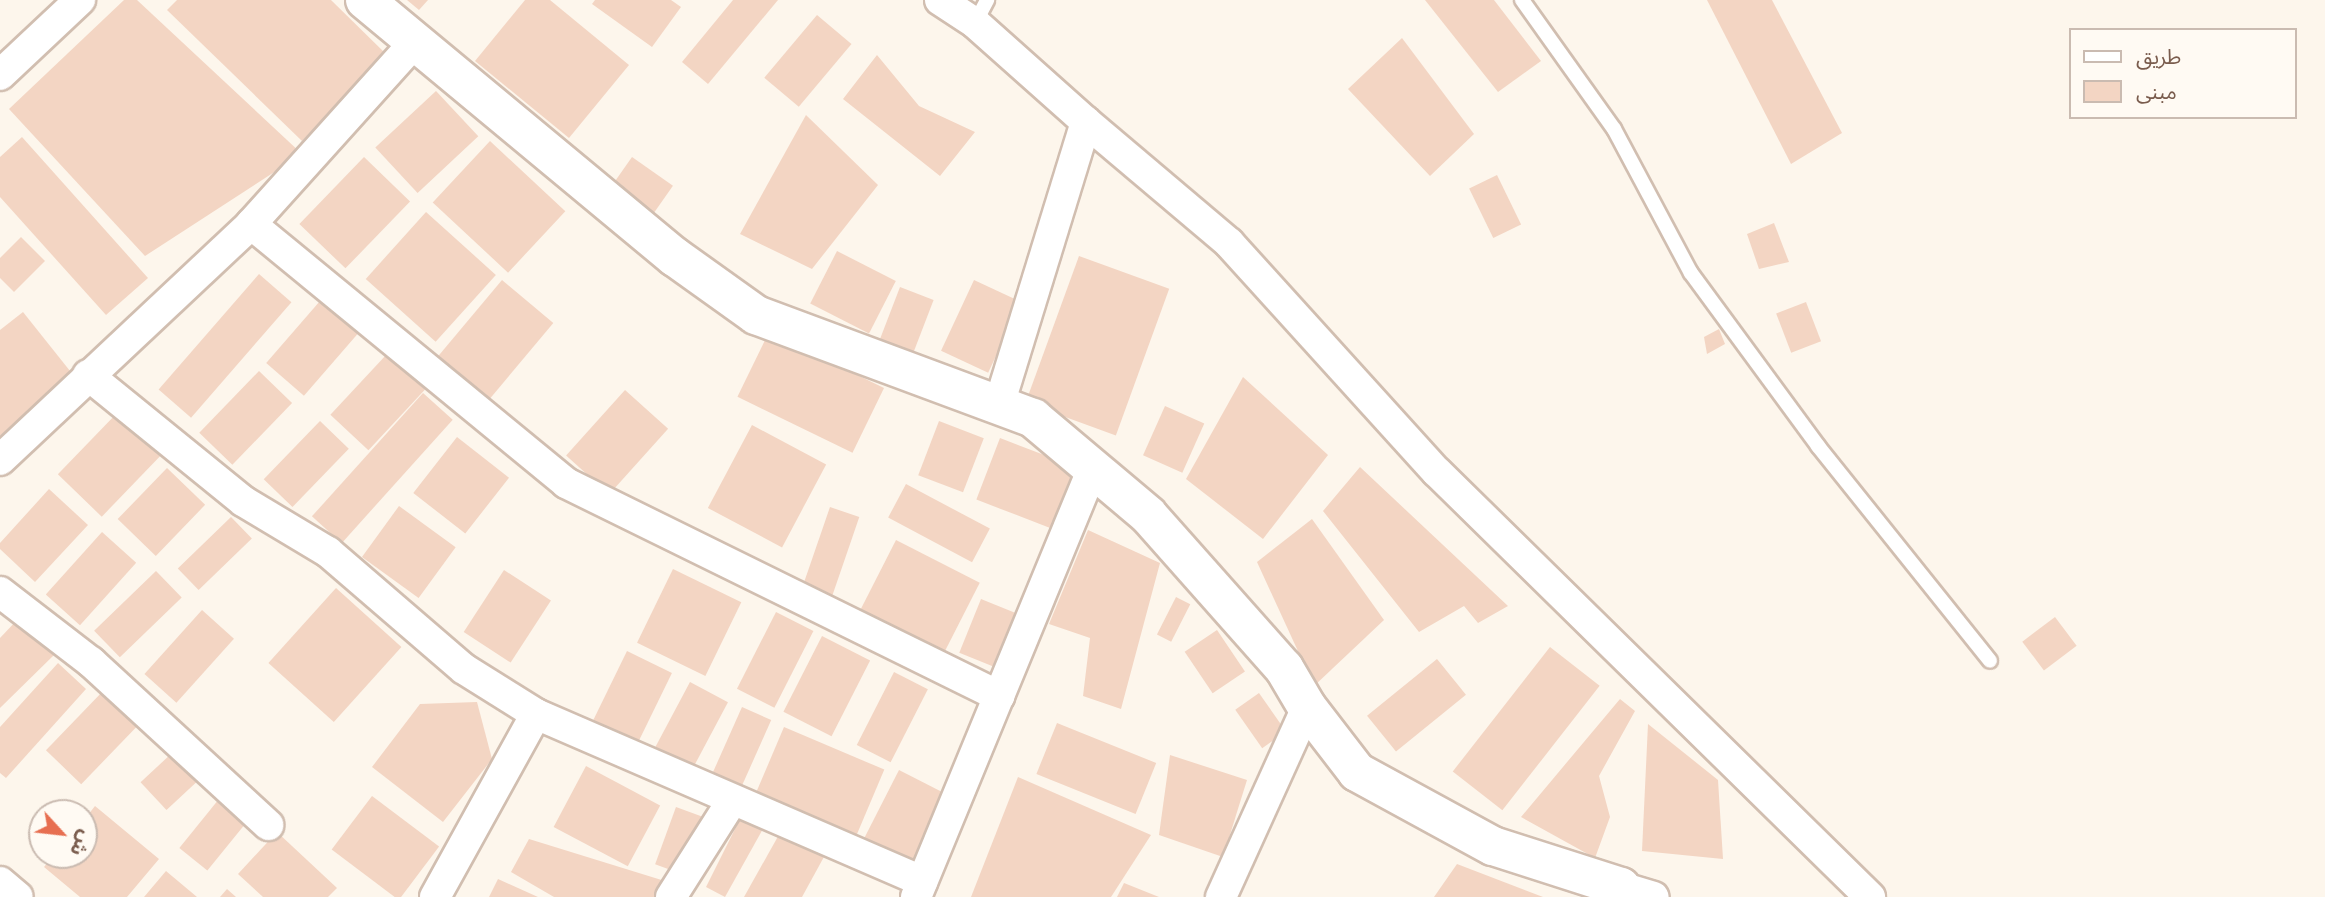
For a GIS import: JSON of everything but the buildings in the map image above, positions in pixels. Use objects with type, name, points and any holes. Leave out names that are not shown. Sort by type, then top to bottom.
[{"type":"street","points":[[0,75],[80,0]]},
{"type":"street","points":[[365,0],[675,257],[756,316],[1033,418],[1148,515],[1284,668],[1307,707],[1357,772],[1493,846],[1632,894]]},
{"type":"street","points":[[940,0],[981,11],[1086,122],[1229,243],[1437,472],[1870,897]]},
{"type":"street","points":[[0,460],[251,224],[415,41]]},
{"type":"street","points":[[999,405],[1086,122]]},
{"type":"street","points":[[251,224],[566,483],[999,696]]},
{"type":"street","points":[[88,375],[243,501],[328,552],[464,669],[536,714],[732,801],[919,889],[1093,468]]},
{"type":"street","points":[[0,592],[91,662],[268,825]]},
{"type":"street","points":[[1222,897],[1307,707]]},
{"type":"street","points":[[435,897],[536,714]]},
{"type":"street","points":[[671,897],[732,801]]},
{"type":"street","points":[[0,882],[18,897]]},
{"type":"lane","points":[[1522,0],[1614,129],[1691,272],[1818,446],[1990,661]]}]
